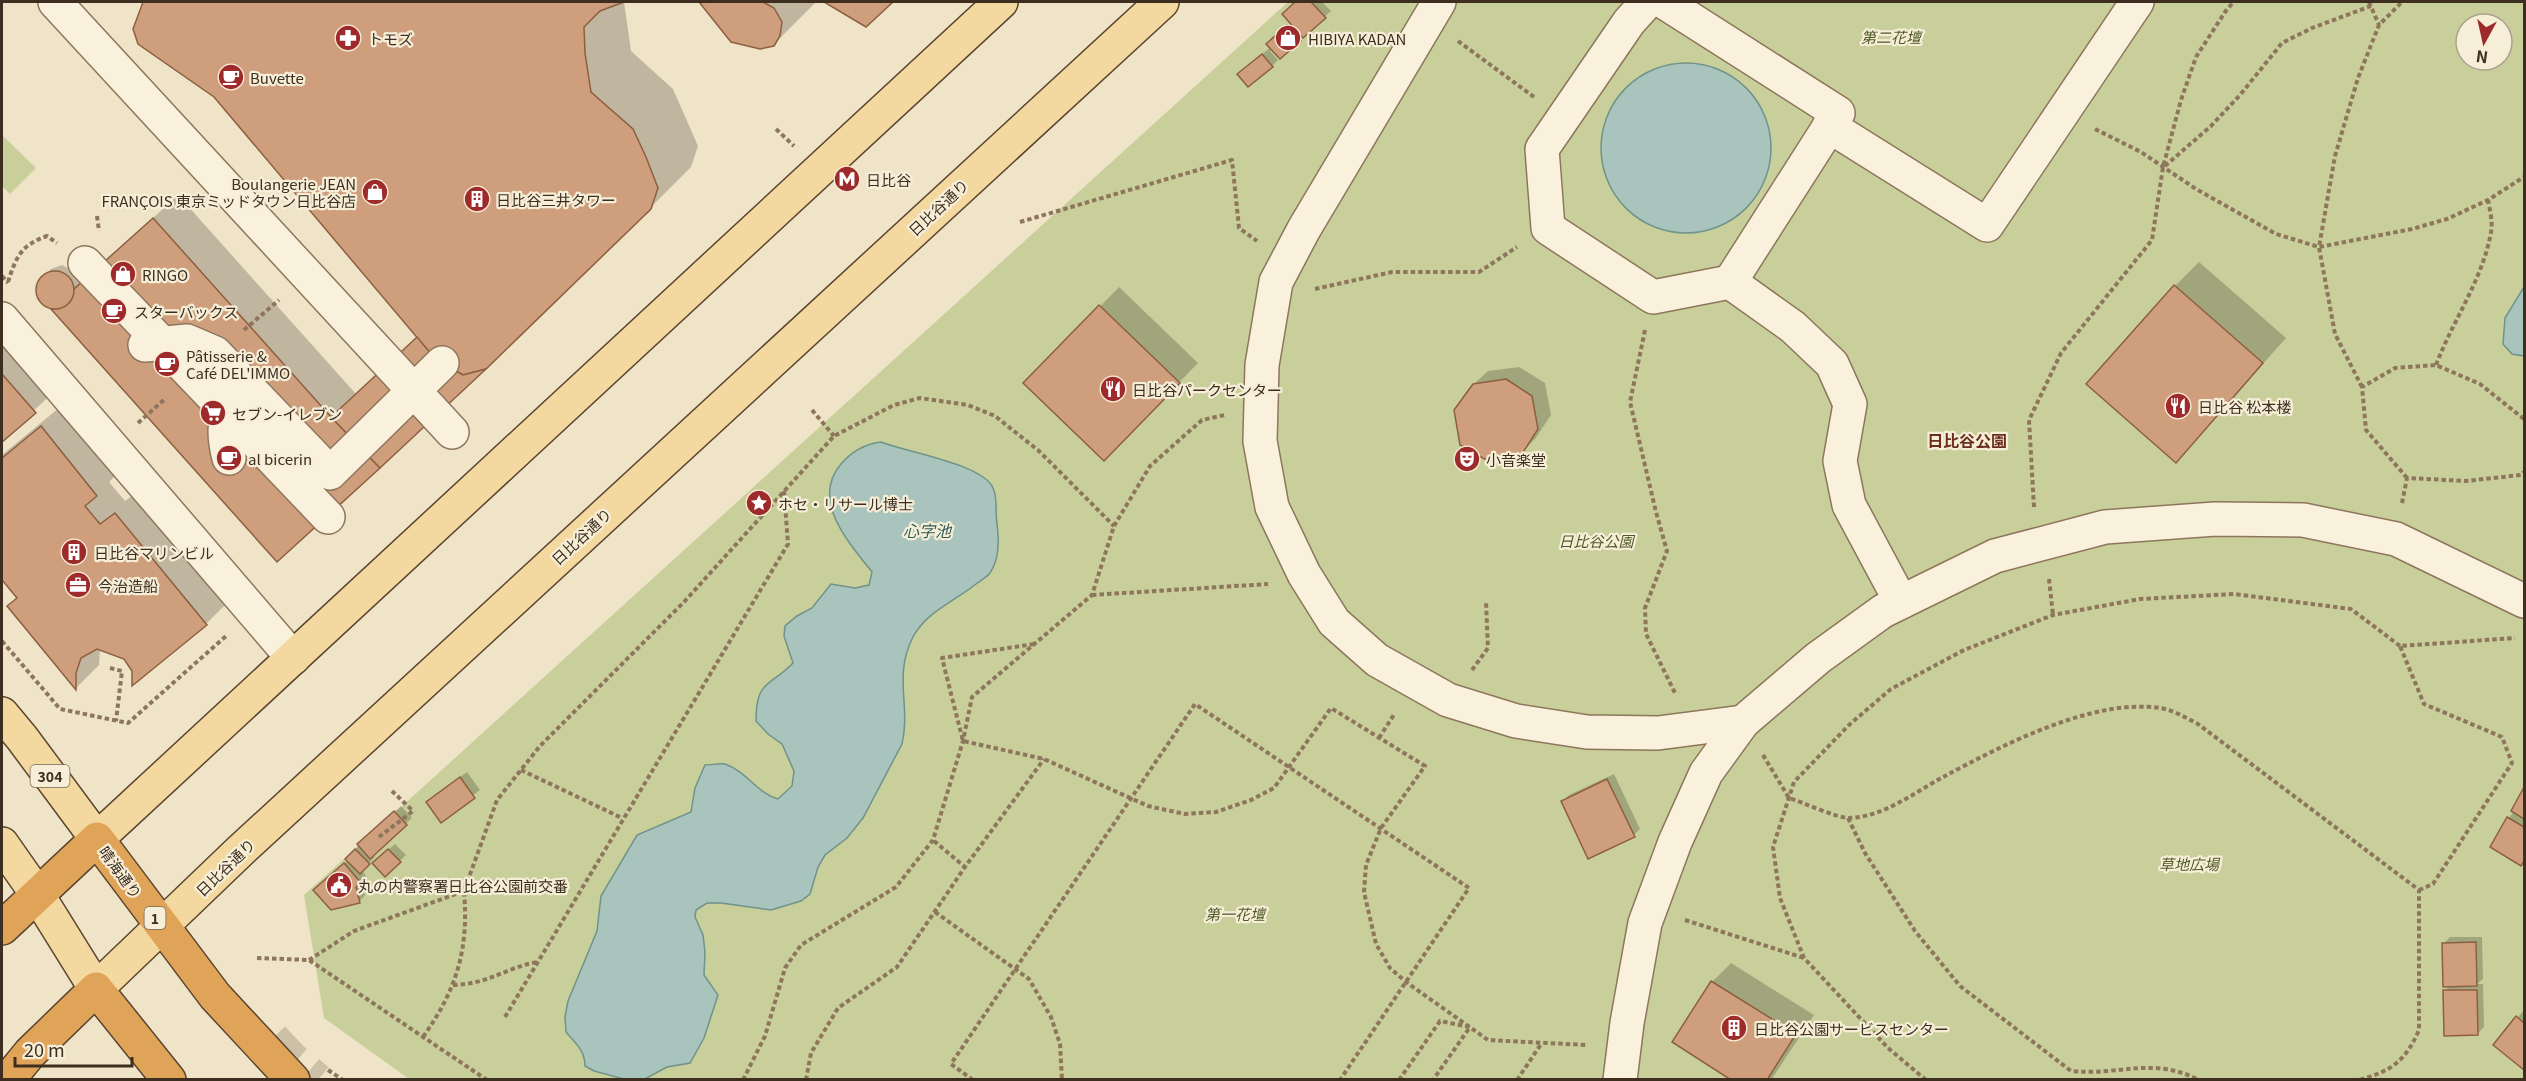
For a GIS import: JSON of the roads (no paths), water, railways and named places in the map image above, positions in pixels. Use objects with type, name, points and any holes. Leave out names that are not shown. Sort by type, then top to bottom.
[{"type":"highway","name":"晴海通り","points":[[97,839],[215,996],[292,1080]]},
{"type":"highway","points":[[2,928],[97,839]]},
{"type":"highway","points":[[96,989],[169,1080]]},
{"type":"highway","name":"日比谷通り","points":[[8,1080],[30,1053],[96,989]]},
{"type":"main road","points":[[97,839],[1001,2]]},
{"type":"main road","name":"日比谷通り","points":[[96,989],[526,587],[1162,2]]},
{"type":"main road","name":"晴海通り","points":[[2,714],[97,839]]},
{"type":"main road","points":[[2,844],[37,894],[96,989]]},
{"type":"street","points":[[55,2],[452,432]]},
{"type":"street","points":[[1647,2],[1629,22],[1542,149],[1548,228],[1653,297],[1730,282],[1793,327],[1832,364],[1850,404],[1840,461],[1849,505],[1901,602]]},
{"type":"street","points":[[1664,2],[1838,113],[1730,282]]},
{"type":"street","points":[[1829,126],[1987,225],[2137,2]]},
{"type":"street","points":[[1434,10],[1304,229],[1276,282],[1262,365],[1260,441],[1272,507],[1309,582],[1334,621],[1377,660],[1448,700],[1516,721],[1587,732],[1658,733],[1743,722]]},
{"type":"street","points":[[86,263],[328,517]]},
{"type":"street","points":[[2,319],[293,658]]},
{"type":"street","points":[[145,345],[187,341],[215,352],[330,473],[442,363]]},
{"type":"street","points":[[229,458],[225,441],[225,426],[231,407],[246,386]]},
{"type":"street","points":[[1620,1080],[1645,923],[1675,842],[1706,773],[1743,722],[1818,658],[1883,611],[1995,556],[2105,527],[2215,519],[2302,520],[2396,539],[2524,601]]},
{"type":"street","points":[[2,907],[37,894]]},
{"type":"water","points":[[1686,63],[1719,69],[1746,88],[1765,115],[1771,148],[1765,181],[1746,208],[1719,227],[1686,233],[1653,227],[1626,208],[1607,181],[1601,148],[1607,115],[1626,88],[1653,69]]},
{"type":"water","points":[[2524,287],[2524,356],[2512,354],[2503,344],[2505,318]]},
{"type":"water","name":"心字池","points":[[881,442],[960,466],[975,472],[986,480],[995,492],[996,501],[998,542],[993,567],[985,577],[925,621],[913,637],[904,665],[905,717],[902,744],[863,818],[847,838],[825,855],[818,867],[810,894],[801,901],[771,910],[707,903],[696,910],[695,917],[703,935],[704,975],[718,995],[704,1038],[690,1063],[667,1067],[643,1080],[624,1079],[594,1071],[585,1066],[581,1051],[566,1032],[565,1017],[568,1001],[597,931],[601,896],[637,835],[691,812],[695,788],[705,765],[725,764],[732,767],[764,792],[778,799],[792,786],[794,771],[782,744],[756,721],[759,698],[766,685],[793,663],[784,636],[785,626],[812,608],[831,584],[855,588],[869,585],[872,572],[836,521],[831,506],[830,492],[832,478],[845,459],[859,449]]},
{"type":"tunnel","points":[[273,1038],[318,1080]]},
{"type":"place","name":"トモズ","points":[[348,38]]},
{"type":"place","name":"HIBIYA KADAN","points":[[1288,38]]},
{"type":"place","name":"Buvette","points":[[231,77]]},
{"type":"place","name":"日比谷","points":[[847,179]]},
{"type":"place","name":"Boulangerie JEAN FRANÇOIS 東京ミッドタウン日比谷店","points":[[375,192]]},
{"type":"place","name":"日比谷三井タワー","points":[[477,199]]},
{"type":"place","name":"RINGO","points":[[123,274]]},
{"type":"place","name":"スターバックス","points":[[114,311]]},
{"type":"place","name":"Pâtisserie & Café DEL'IMMO","points":[[167,364]]},
{"type":"place","name":"日比谷パークセンター","points":[[1113,389]]},
{"type":"place","name":"日比谷 松本楼","points":[[2178,406]]},
{"type":"place","name":"セブン-イレブン","points":[[213,413]]},
{"type":"place","name":"al bicerin","points":[[229,458]]},
{"type":"place","name":"小音楽堂","points":[[1467,459]]},
{"type":"place","name":"ホセ・リサール博士","points":[[759,503]]},
{"type":"place","name":"日比谷マリンビル","points":[[74,552]]},
{"type":"place","name":"今治造船","points":[[78,585]]},
{"type":"place","name":"丸の内警察署日比谷公園前交番","points":[[339,885]]},
{"type":"place","name":"日比谷公園サービスセンター","points":[[1734,1028]]},
{"type":"district","name":"日比谷公園","points":[[1967,440]]},
{"type":"park label","name":"第二花壇","points":[[1891,36]]},
{"type":"park label","name":"草地広場","points":[[2189,863]]},
{"type":"park label","name":"第一花壇","points":[[1235,913]]}]
